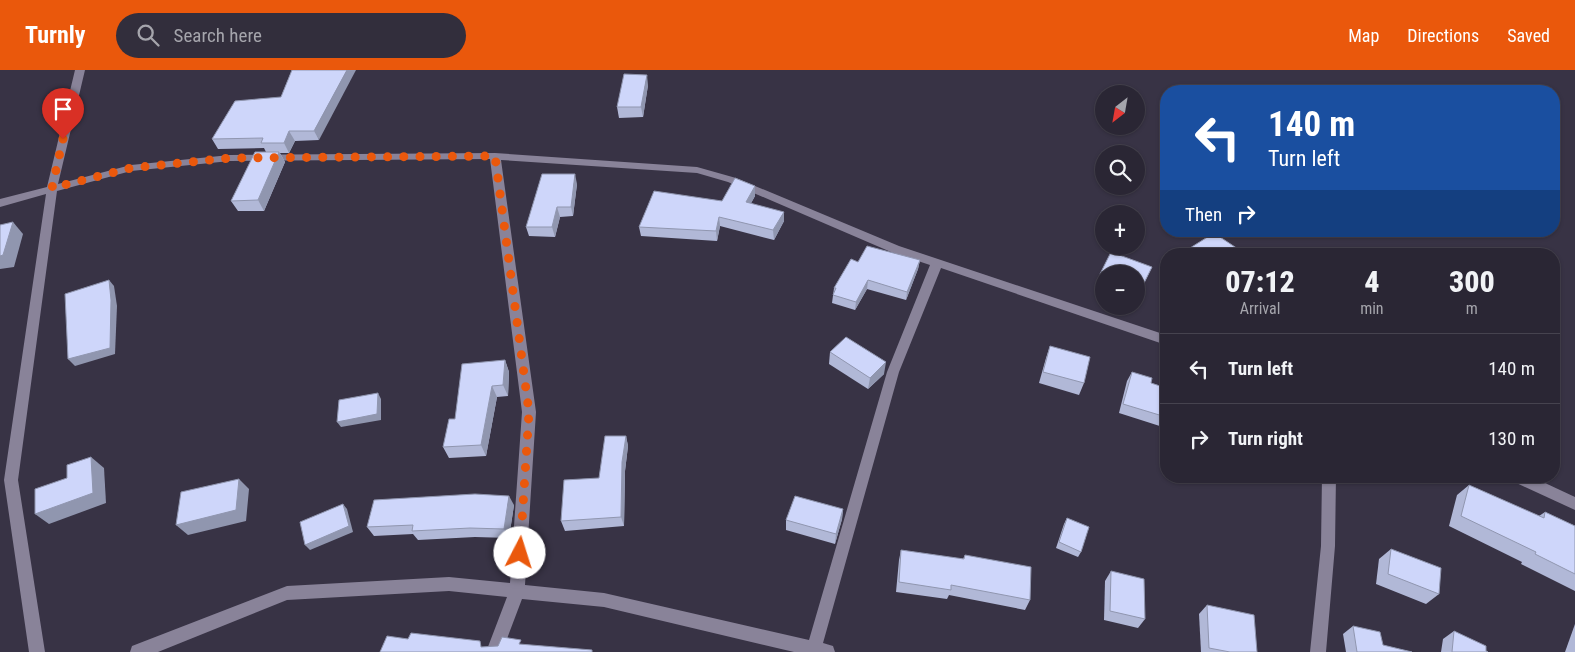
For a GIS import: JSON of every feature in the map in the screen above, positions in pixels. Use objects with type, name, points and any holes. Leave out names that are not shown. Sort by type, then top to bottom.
[{"type":"street","points":[[37,652],[11,480],[52,188],[80,70]]},
{"type":"street","points":[[494,652],[517,591],[524,514],[529,412],[495,156]]},
{"type":"street","points":[[0,203],[131,168],[230,158],[495,156],[697,170],[732,180],[895,249],[1160,338]]},
{"type":"street","points":[[138,652],[287,593],[449,584],[604,600],[821,650],[893,372],[937,263]]},
{"type":"street","points":[[1318,652],[1328,546],[1329,483]]},
{"type":"street","points":[[1530,483],[1575,504]]},
{"type":"building","points":[[292,70],[347,70],[314,131],[289,131],[284,143],[261,143],[263,138],[212,139],[235,101],[281,97]]},
{"type":"building","points":[[624,74],[647,75],[641,107],[617,107]]},
{"type":"building","points":[[255,152],[279,152],[258,200],[231,201]]},
{"type":"building","points":[[542,174],[575,174],[571,207],[557,207],[552,227],[526,227]]},
{"type":"building","points":[[735,178],[755,186],[746,202],[784,212],[773,230],[719,217],[716,231],[639,227],[654,191],[722,201]]},
{"type":"building","points":[[13,222],[3,255],[0,256],[0,225]]},
{"type":"building","points":[[1208,237],[1220,237],[1236,248],[1190,248]]},
{"type":"building","points":[[867,246],[920,260],[907,292],[868,280],[856,302],[833,295],[836,288],[834,288],[851,259],[858,262]]},
{"type":"building","points":[[1110,255],[1119,255],[1152,267],[1145,281],[1145,265],[1104,265]]},
{"type":"building","points":[[109,280],[111,300],[110,348],[68,359],[65,294]]},
{"type":"building","points":[[846,337],[886,362],[870,378],[830,352]]},
{"type":"building","points":[[1050,346],[1090,357],[1084,383],[1043,372]]},
{"type":"building","points":[[505,360],[503,385],[492,386],[481,445],[443,447],[449,419],[455,419],[462,364]]},
{"type":"building","points":[[1132,372],[1152,378],[1151,383],[1160,386],[1160,415],[1123,404]]},
{"type":"building","points":[[378,393],[377,414],[337,422],[339,400]]},
{"type":"building","points":[[605,436],[626,436],[622,462],[621,517],[561,521],[564,480],[599,478]]},
{"type":"building","points":[[91,457],[93,493],[35,514],[35,489],[67,478],[67,465]]},
{"type":"building","points":[[239,479],[236,510],[176,525],[181,492]]},
{"type":"building","points":[[1469,485],[1544,518],[1545,512],[1575,526],[1575,574],[1535,554],[1536,552],[1461,516]]},
{"type":"building","points":[[475,494],[509,496],[504,529],[470,528],[412,531],[413,525],[367,527],[374,500]]},
{"type":"building","points":[[795,496],[843,509],[836,534],[786,520]]},
{"type":"building","points":[[343,504],[349,526],[305,545],[300,522]]},
{"type":"building","points":[[1067,518],[1089,527],[1081,552],[1059,542]]},
{"type":"building","points":[[1391,549],[1441,568],[1439,594],[1388,574]]},
{"type":"building","points":[[901,550],[964,559],[965,555],[1031,567],[1030,600],[951,585],[951,590],[899,582]]},
{"type":"building","points":[[1111,571],[1144,579],[1145,619],[1110,611]]},
{"type":"building","points":[[1207,605],[1254,615],[1257,652],[1230,652],[1209,648]]},
{"type":"building","points":[[1353,626],[1380,632],[1383,645],[1412,652],[1357,652]]},
{"type":"building","points":[[1454,631],[1486,646],[1486,651],[1488,652],[1452,652]]},
{"type":"building","points":[[411,633],[480,641],[481,647],[498,646],[502,637],[521,640],[519,644],[592,650],[592,652],[380,652],[387,636],[408,639]]},
{"type":"route","points":[[63,139],[52,188],[131,168],[230,158],[495,156],[529,412],[524,514],[520,553]]}]
